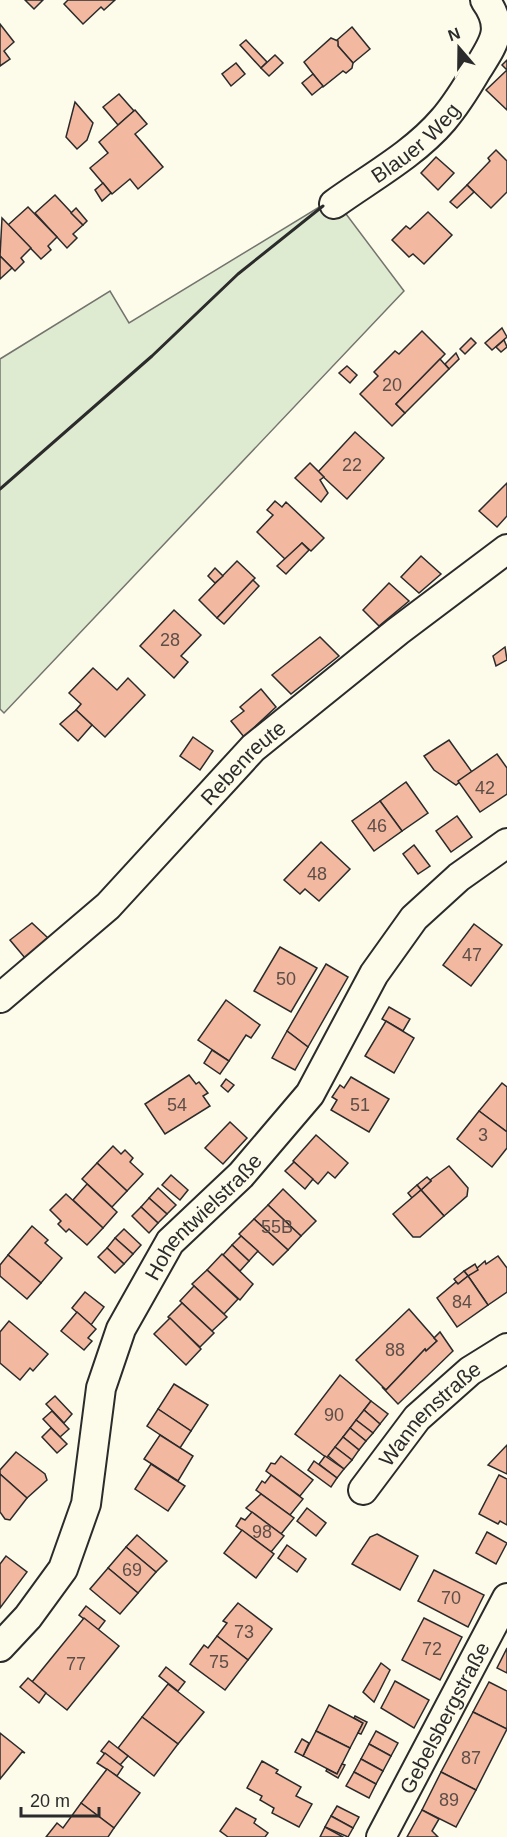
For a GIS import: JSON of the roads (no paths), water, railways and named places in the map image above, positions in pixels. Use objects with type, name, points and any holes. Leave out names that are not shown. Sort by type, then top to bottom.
[{"type":"street","name":"Blauer Weg","points":[[334,204],[411,149],[443,120],[496,41],[493,10],[485,0]]},
{"type":"street","name":"Rebenreute","points":[[0,998],[108,906],[253,748],[398,631],[507,549]]},
{"type":"street","name":"Hohentwielstraße","points":[[0,1647],[28,1617],[63,1569],[86,1504],[101,1388],[121,1329],[170,1242],[241,1175],[310,1094],[374,974],[414,918],[459,877],[507,843]]},
{"type":"street","name":"Wannenstraße","points":[[363,1490],[417,1418],[470,1371],[507,1348]]},
{"type":"street","name":"Gebelsbergstraße","points":[[381,1837],[507,1598]]}]
